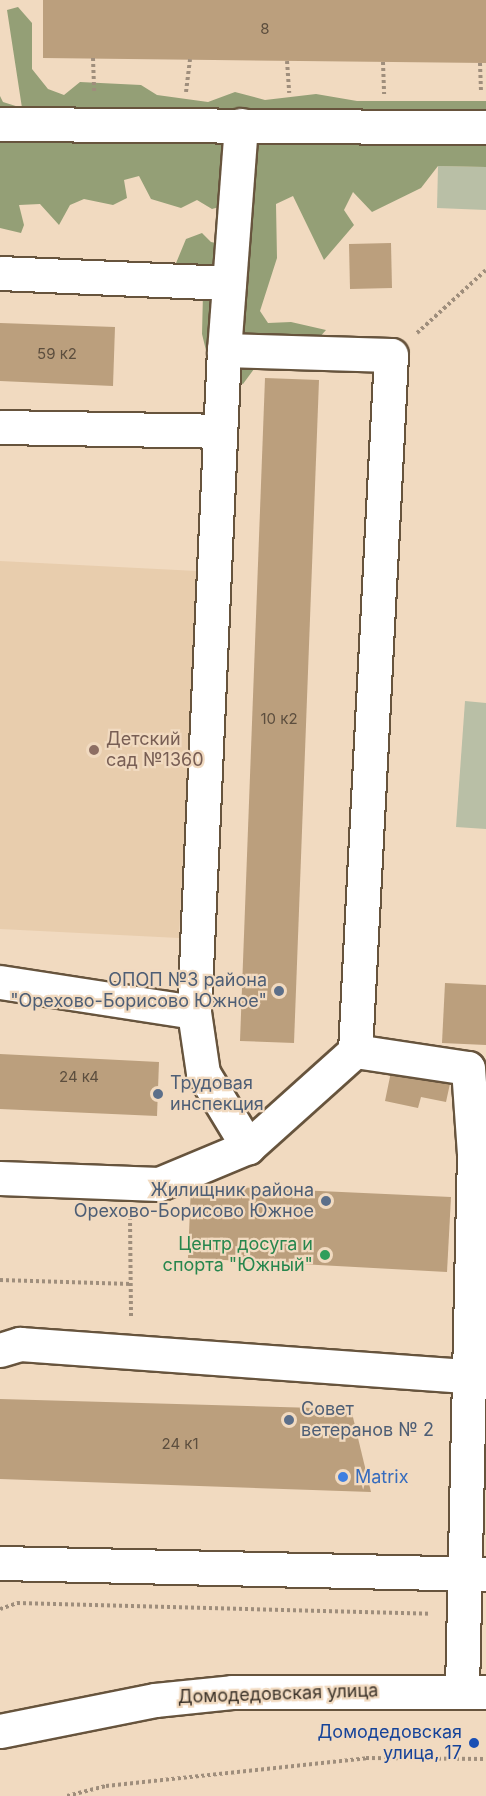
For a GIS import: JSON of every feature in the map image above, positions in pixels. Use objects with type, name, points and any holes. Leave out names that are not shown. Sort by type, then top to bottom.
[{"type":"street","points":[[0,124],[486,127]]},
{"type":"street","points":[[241,125],[224,350],[194,1012],[203,1073],[248,1147]]},
{"type":"street","points":[[0,273],[229,283]]},
{"type":"street","points":[[0,1178],[159,1184],[248,1147],[355,1052],[391,355],[224,350]]},
{"type":"street","points":[[0,427],[220,431]]},
{"type":"street","points":[[0,982],[194,1012]]},
{"type":"street","points":[[355,1052],[468,1068],[474,1153],[469,1376],[476,1574],[464,1615],[474,1690]]},
{"type":"street","points":[[0,1350],[20,1344],[469,1376]]},
{"type":"street","points":[[0,1563],[476,1574]]},
{"type":"street","name":"Домодедовская улица","points":[[0,1731],[155,1700],[232,1692],[474,1690]]},
{"type":"path","points":[[391,355],[486,270]]},
{"type":"path","points":[[130,1183],[131,1352]]},
{"type":"path","points":[[0,1280],[130,1284]]},
{"type":"path","points":[[0,1609],[17,1604],[464,1615]]},
{"type":"path","points":[[67,1796],[106,1786],[366,1758],[486,1759]]},
{"type":"shaded area","name":"Детский сад №1360","points":[[0,561],[197,571],[179,938],[0,929]]},
{"type":"green space","points":[[18,7],[32,23],[32,69],[48,89],[64,95],[80,82],[141,85],[157,95],[208,102],[235,92],[265,100],[316,94],[357,101],[486,101],[486,167],[438,166],[421,188],[372,212],[353,192],[344,210],[354,225],[324,260],[293,196],[276,204],[277,258],[260,311],[268,323],[291,322],[326,330],[295,365],[254,369],[243,384],[211,371],[202,334],[203,293],[174,268],[186,239],[202,233],[211,242],[245,249],[244,200],[212,209],[197,200],[181,208],[151,199],[139,176],[124,180],[127,198],[113,205],[84,199],[70,205],[59,225],[40,204],[19,205],[24,225],[21,233],[0,228],[0,96],[3,102],[22,108],[7,10]]},
{"type":"green space","points":[[438,166],[486,167],[486,210],[437,208]]},
{"type":"green space","points":[[465,701],[486,703],[486,829],[456,827]]},
{"type":"building","points":[[43,0],[486,0],[486,63],[43,58]]},
{"type":"building","points":[[391,243],[392,288],[350,289],[349,244]]},
{"type":"building","points":[[0,323],[115,327],[113,386],[0,381]]},
{"type":"building","points":[[265,378],[319,380],[294,1043],[240,1041]]},
{"type":"building","points":[[445,983],[486,985],[486,1045],[442,1043]]},
{"type":"building","points":[[0,1054],[159,1062],[157,1116],[0,1109]]},
{"type":"building","points":[[392,1067],[451,1079],[446,1102],[421,1097],[418,1108],[385,1101]]},
{"type":"building","points":[[191,1185],[451,1197],[447,1272],[188,1258]]},
{"type":"building","points":[[0,1399],[351,1409],[371,1492],[0,1479]]},
{"type":"place","name":"Детский сад №1360","points":[[94,750]]},
{"type":"place","name":"ОПОП №3 района \"Орехово-Борисово Южное\"","points":[[279,991]]},
{"type":"place","name":"Трудовая инспекция","points":[[158,1094]]},
{"type":"place","name":"Жилищник района Орехово-Борисово Южное","points":[[326,1201]]},
{"type":"place","name":"Центр досуга и спорта \"Южный\"","points":[[325,1255]]},
{"type":"place","name":"Совет ветеранов № 2","points":[[289,1420]]},
{"type":"place","name":"Matrix","points":[[343,1477]]},
{"type":"place","name":"Домодедовская улица, 17","points":[[474,1743]]}]
